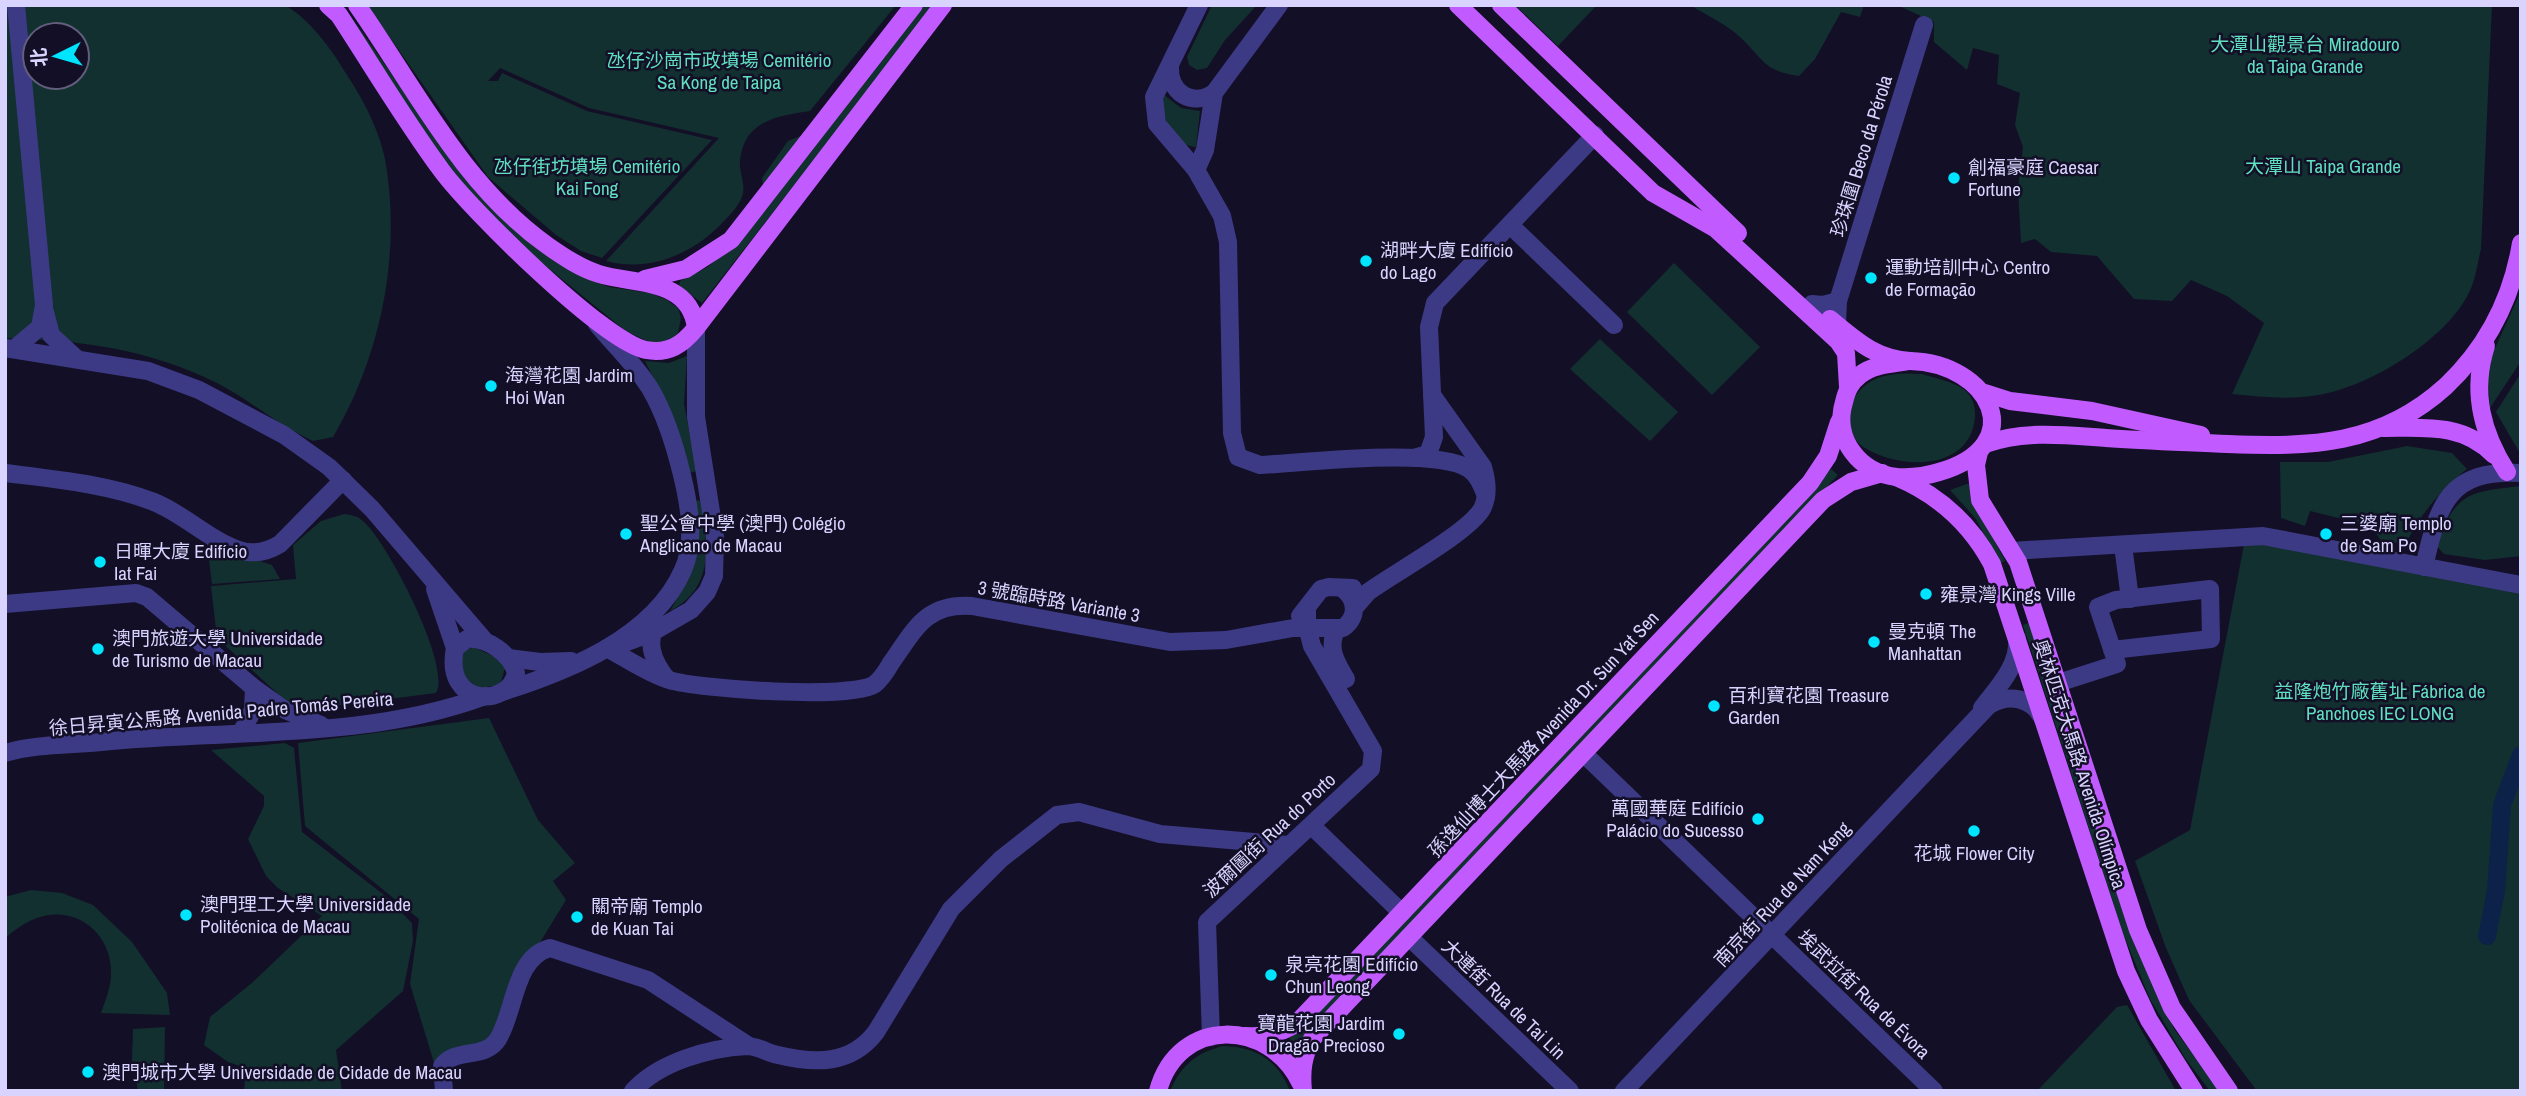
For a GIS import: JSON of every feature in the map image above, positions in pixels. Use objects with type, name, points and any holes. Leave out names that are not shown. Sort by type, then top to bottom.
[{"type":"main road","points":[[328,5],[339,15],[443,172],[525,260],[585,310],[643,350],[670,350],[679,346],[696,328],[943,5]]},
{"type":"main road","points":[[357,5],[471,173],[503,207],[566,258],[596,273],[674,291],[689,304],[696,328]]},
{"type":"main road","points":[[624,279],[651,278],[686,269],[731,240],[914,5]]},
{"type":"main road","points":[[1458,5],[1654,193],[1716,229],[1838,341],[1846,354],[1848,387],[1839,422],[1842,436],[1849,449],[1889,475]]},
{"type":"main road","points":[[1501,5],[1812,304],[1863,348],[1879,356],[1948,368],[1964,376],[1985,393],[2010,401],[2115,415],[2246,444]]},
{"type":"main road","points":[[1553,54],[1563,73],[1600,108],[1603,121],[1595,135]]},
{"type":"main road","points":[[2379,428],[2435,427],[2458,432],[2486,447],[2507,472],[2486,432],[2479,399],[2481,365],[2512,282],[2521,243]]},
{"type":"main road","points":[[1303,1091],[1301,1073],[1304,1055],[1312,1039],[1823,500],[1851,482],[1889,475],[1916,477],[1955,467],[1982,448],[2033,433],[2246,444],[2319,444],[2342,441],[2379,428],[2421,406],[2439,392],[2475,355],[2495,324]]},
{"type":"main road","points":[[1848,387],[1870,369],[1910,361]]},
{"type":"main road","points":[[1982,448],[1992,428],[1992,411],[1985,393]]},
{"type":"main road","points":[[2114,438],[2119,433],[2120,422],[2115,415]]},
{"type":"main road","name":"孫逸仙博士大馬路 Avenida Dr. Sun Yat Sen","points":[[1211,1037],[1264,1037],[1282,1032],[1297,1023],[1810,483],[1828,456],[1839,422]]},
{"type":"main road","name":"奧林匹克大馬路 Avenida Olímpica","points":[[1982,448],[1976,465],[1980,500],[2018,562],[2146,950],[2179,1018],[2229,1091]]},
{"type":"main road","name":"奧林匹克大馬路 Avenida Olímpica","points":[[1889,475],[1941,502],[1977,538],[1997,576],[2126,971],[2148,1020],[2194,1091]]},
{"type":"main road","points":[[1245,1035],[1267,1044],[1285,1058],[1295,1070],[1303,1091]]},
{"type":"main road","points":[[1158,1091],[1174,1059],[1187,1048],[1211,1037]]},
{"type":"street","points":[[16,5],[46,323],[51,335],[77,359]]},
{"type":"street","points":[[1199,5],[1154,97],[1153,111],[1157,124],[1196,170],[1222,216],[1228,242],[1232,433],[1238,457],[1260,465],[1442,460],[1469,469],[1479,479],[1486,496]]},
{"type":"street","points":[[1196,170],[1205,150],[1214,93],[1279,5]]},
{"type":"street","name":"珍珠圍 Beco da Pérola","points":[[1837,324],[1839,300],[1924,25]]},
{"type":"street","points":[[1170,67],[1172,84],[1183,96],[1199,99],[1214,93]]},
{"type":"street","points":[[1403,459],[1419,457],[1432,447],[1429,327],[1433,307],[1595,135]]},
{"type":"street","points":[[1510,225],[1614,325]]},
{"type":"street","points":[[1812,304],[1823,306],[1839,300]]},
{"type":"street","points":[[10,349],[40,327],[44,305]]},
{"type":"street","name":"徐日昇寅公馬路 Avenida Padre Tomás Pereira","points":[[585,310],[650,389],[670,433],[687,497],[689,543],[683,571],[651,614],[607,648]]},
{"type":"street","name":"徐日昇寅公馬路 Avenida Padre Tomás Pereira","points":[[7,752],[127,739],[393,722],[439,709],[454,708],[651,633],[699,603],[714,576],[716,544],[696,417],[696,328]]},
{"type":"street","points":[[10,349],[148,370],[248,413],[284,435],[343,480],[402,541],[485,641],[508,658],[516,673],[514,681],[494,694],[466,692],[454,674]]},
{"type":"street","points":[[1354,607],[1386,579],[1472,521],[1486,496],[1487,481],[1483,467],[1432,394]]},
{"type":"street","points":[[2424,567],[2436,517],[2457,487],[2484,473],[2521,472]]},
{"type":"street","points":[[5,474],[88,485],[154,502],[229,546],[250,552],[270,550],[280,544],[343,480]]},
{"type":"street","points":[[687,497],[695,485],[704,485],[708,489]]},
{"type":"street","points":[[2011,551],[2263,536],[2521,585]]},
{"type":"street","points":[[2123,545],[2130,598]]},
{"type":"street","points":[[667,679],[654,657],[651,633],[670,603],[683,571]]},
{"type":"street","points":[[429,576],[455,648],[452,691],[439,709]]},
{"type":"street","points":[[1343,589],[1386,579]]},
{"type":"street","points":[[1336,586],[1343,589],[1353,600],[1354,607],[1348,624],[1331,629],[1313,617],[1299,619],[1321,589],[1336,586]]},
{"type":"street","points":[[2058,683],[2117,664],[2112,650],[2098,607],[2130,598],[2210,589],[2211,639],[2112,650]]},
{"type":"street","points":[[5,604],[136,593],[147,597],[254,688],[285,710],[327,727]]},
{"type":"street","name":"3 號臨時路 Variante 3","points":[[607,648],[667,679],[714,688],[849,692],[875,684],[918,625],[931,613],[961,605],[1170,642],[1226,640],[1299,619],[1331,629]]},
{"type":"street","name":"波爾圖街 Rua do Porto","points":[[1208,937],[1207,922],[1214,912],[1371,769],[1374,761],[1373,751],[1299,619]]},
{"type":"street","name":"波爾圖街 Rua do Porto","points":[[1208,937],[1220,915],[1383,764],[1385,750],[1335,659],[1331,629]]},
{"type":"street","name":"南京街 Rua de Nam Keng","points":[[1970,725],[2013,664],[2017,653],[2016,635]]},
{"type":"street","points":[[455,648],[467,639],[485,641]]},
{"type":"street","name":"徐日昇寅公馬路 Avenida Padre Tomás Pereira","points":[[508,658],[540,662],[584,659]]},
{"type":"street","points":[[241,733],[253,710],[254,688]]},
{"type":"street","name":"南京街 Rua de Nam Keng","points":[[1624,1091],[1988,706],[2008,698],[2029,702],[2043,719]]},
{"type":"street","name":"埃武拉街 Rua de Évora","points":[[1583,753],[1934,1091]]},
{"type":"street","points":[[444,1091],[442,1066],[450,1057],[483,1051],[497,1040],[526,967],[543,950],[568,953],[648,980],[749,1046],[776,1055],[819,1061],[845,1057],[866,1044],[951,909],[1001,859],[1056,815],[1079,812],[1160,834],[1288,845]]},
{"type":"street","points":[[1315,829],[1402,913]]},
{"type":"street","points":[[1208,937],[1211,1037]]},
{"type":"street","name":"大連街 Rua de Tai Lin","points":[[1409,937],[1570,1091]]},
{"type":"street","points":[[633,1091],[661,1068],[701,1055],[749,1046]]},
{"type":"green space","points":[[285,5],[303,18],[326,44],[358,92],[369,114],[379,136],[390,194],[389,266],[375,338],[350,406],[333,437],[313,441],[217,383],[140,354],[87,344],[5,338],[5,7]]},
{"type":"green space","points":[[337,5],[343,5],[457,167],[525,239],[587,279],[609,287],[650,293],[667,300],[678,308],[681,318],[678,333],[670,340],[652,343],[627,332],[526,250],[453,173]]},
{"type":"green space","name":"氹仔沙崗市政墳場 Cemitério Sa Kong de Taipa","points":[[367,5],[896,5],[810,111],[775,118],[755,128],[743,147],[740,161],[743,193],[733,211],[713,232],[686,251],[671,257],[656,262],[623,264],[606,261],[719,138],[589,108],[500,68],[488,81],[498,81],[502,73],[587,111],[712,140],[602,258],[581,251],[556,235],[488,177]]},
{"type":"green space","points":[[925,5],[935,5],[702,303],[679,286],[680,281],[708,267],[745,234]]},
{"type":"green space","points":[[1212,5],[1257,5],[1225,40],[1207,68],[1197,70],[1189,65],[1187,57]]},
{"type":"green space","points":[[1515,5],[1597,5],[1558,46]]},
{"type":"green space","points":[[1690,5],[1864,5],[1860,17],[1841,12],[1815,59],[1799,76],[1772,68],[1736,33]]},
{"type":"green space","name":"大潭山 Taipa Grande","points":[[1897,5],[2492,5],[2481,249],[2472,286],[2462,305],[2428,341],[2407,357],[2361,382],[2307,397],[2275,398],[2232,394],[2264,323],[2227,296],[2191,280],[2172,301],[2134,299],[2097,256],[2051,252],[2035,239],[2021,243],[2018,188],[2023,147],[2015,125],[2020,93],[1997,84],[1999,55],[1973,48],[1967,70],[1934,42],[1934,22]]},
{"type":"green space","points":[[1164,95],[1181,108],[1200,111],[1196,147],[1174,136],[1164,112]]},
{"type":"green space","points":[[803,135],[764,191],[762,178],[788,141]]},
{"type":"green space","points":[[1674,263],[1760,347],[1712,395],[1627,312]]},
{"type":"green space","points":[[2521,291],[2521,361],[2490,408],[2487,366]]},
{"type":"green space","points":[[1600,339],[1678,412],[1650,441],[1570,369]]},
{"type":"green space","points":[[687,356],[684,404],[697,471],[689,473],[668,408],[645,361],[669,363]]},
{"type":"green space","points":[[2521,373],[2521,455],[2496,412]]},
{"type":"green space","points":[[1922,374],[1957,386],[1965,390],[1970,397],[1975,416],[1971,434],[1962,447],[1949,456],[1916,462],[1898,460],[1865,448],[1857,441],[1849,424],[1851,405],[1862,388],[1888,375]]},
{"type":"green space","points":[[2407,446],[2452,453],[2467,469],[2432,503],[2406,543],[2382,542],[2371,526],[2310,511],[2305,526],[2281,518],[2280,462],[2328,462]]},
{"type":"green space","points":[[1831,469],[1838,475],[1295,1046],[1289,1039]]},
{"type":"green space","points":[[1970,483],[1975,504],[2005,561],[1999,564],[1976,519],[1950,490]]},
{"type":"green space","points":[[2521,486],[2521,556],[2485,560],[2444,554],[2435,544],[2450,514],[2466,498],[2488,490]]},
{"type":"green space","points":[[698,500],[703,502],[705,564],[695,590],[670,611],[685,582],[692,559],[694,503]]},
{"type":"green space","points":[[344,514],[359,518],[374,534],[415,605],[435,658],[438,679],[436,693],[303,710],[291,706],[217,638],[211,586],[296,579],[293,545],[321,521]]},
{"type":"green space","name":"益隆炮竹廠舊址 Fábrica de Panchoes IEC LONG","points":[[2245,539],[2521,583],[2521,1091],[2257,1091],[2189,1000],[2166,948],[2135,861],[2190,830]]},
{"type":"green space","points":[[207,544],[272,565],[280,579],[212,584]]},
{"type":"green space","points":[[2029,623],[2139,954],[2174,1029],[2220,1091],[2210,1091],[2185,1058],[2150,999],[2124,936],[2023,625]]},
{"type":"green space","points":[[474,647],[497,658],[505,668],[500,685],[479,688],[467,682],[460,660],[464,651]]},
{"type":"green space","points":[[489,718],[538,820],[575,863],[553,881],[566,900],[536,949],[497,1034],[435,1066],[410,984],[419,919],[305,826],[298,743]]},
{"type":"green space","points":[[285,743],[294,748],[302,832],[383,894],[412,923],[413,941],[403,991],[336,1050],[342,1091],[244,1091],[246,1068],[228,1062],[204,1045],[210,1017],[253,982],[322,916],[278,888],[266,876],[248,839],[264,806],[264,796],[211,750]]},
{"type":"green space","points":[[31,890],[62,893],[93,905],[132,942],[167,993],[170,1015],[101,1013],[111,977],[110,962],[99,936],[79,919],[66,915],[37,918],[5,938],[5,897]]},
{"type":"green space","points":[[2127,1005],[2176,1091],[2037,1091],[2117,1007]]},
{"type":"green space","points":[[165,1027],[164,1091],[138,1091],[132,1059],[133,1029]]},
{"type":"green space","points":[[1223,1046],[1246,1049],[1264,1057],[1279,1071],[1290,1091],[1170,1091],[1190,1061]]},
{"type":"waterway","points":[[2487,936],[2496,891],[2502,805],[2521,755]]},
{"type":"place","name":"創福豪庭 Caesar Fortune","points":[[1954,178]]},
{"type":"place","name":"湖畔大廈 Edifício do Lago","points":[[1366,261]]},
{"type":"place","name":"運動培訓中心 Centro de Formação","points":[[1871,278]]},
{"type":"place","name":"海灣花園 Jardim Hoi Wan","points":[[491,386]]},
{"type":"place","name":"聖公會中學 (澳門) Colégio Anglicano de Macau","points":[[626,534]]},
{"type":"place","name":"三婆廟 Templo de Sam Po","points":[[2326,534]]},
{"type":"place","name":"日暉大廈 Edifício Iat Fai","points":[[100,562]]},
{"type":"place","name":"雍景灣 Kings Ville","points":[[1926,594]]},
{"type":"place","name":"曼克頓 The Manhattan","points":[[1874,642]]},
{"type":"place","name":"澳門旅遊大學 Universidade de Turismo de Macau","points":[[98,649]]},
{"type":"place","name":"百利寶花園 Treasure Garden","points":[[1714,706]]},
{"type":"place","name":"萬國華庭 Edifício Palácio do Sucesso","points":[[1758,819]]},
{"type":"place","name":"花城 Flower City","points":[[1974,831]]},
{"type":"place","name":"澳門理工大學 Universidade Politécnica de Macau","points":[[186,915]]},
{"type":"place","name":"關帝廟 Templo de Kuan Tai","points":[[577,917]]},
{"type":"place","name":"泉亮花園 Edifício Chun Leong","points":[[1271,975]]},
{"type":"place","name":"寶龍花園 Jardim Dragão Precioso","points":[[1399,1034]]},
{"type":"place","name":"澳門城市大學 Universidade de Cidade de Macau","points":[[88,1072]]},
{"type":"park label","name":"大潭山觀景台 Miradouro da Taipa Grande","points":[[2305,55]]},
{"type":"park label","name":"氹仔街坊墳場 Cemitério Kai Fong","points":[[587,177]]}]
